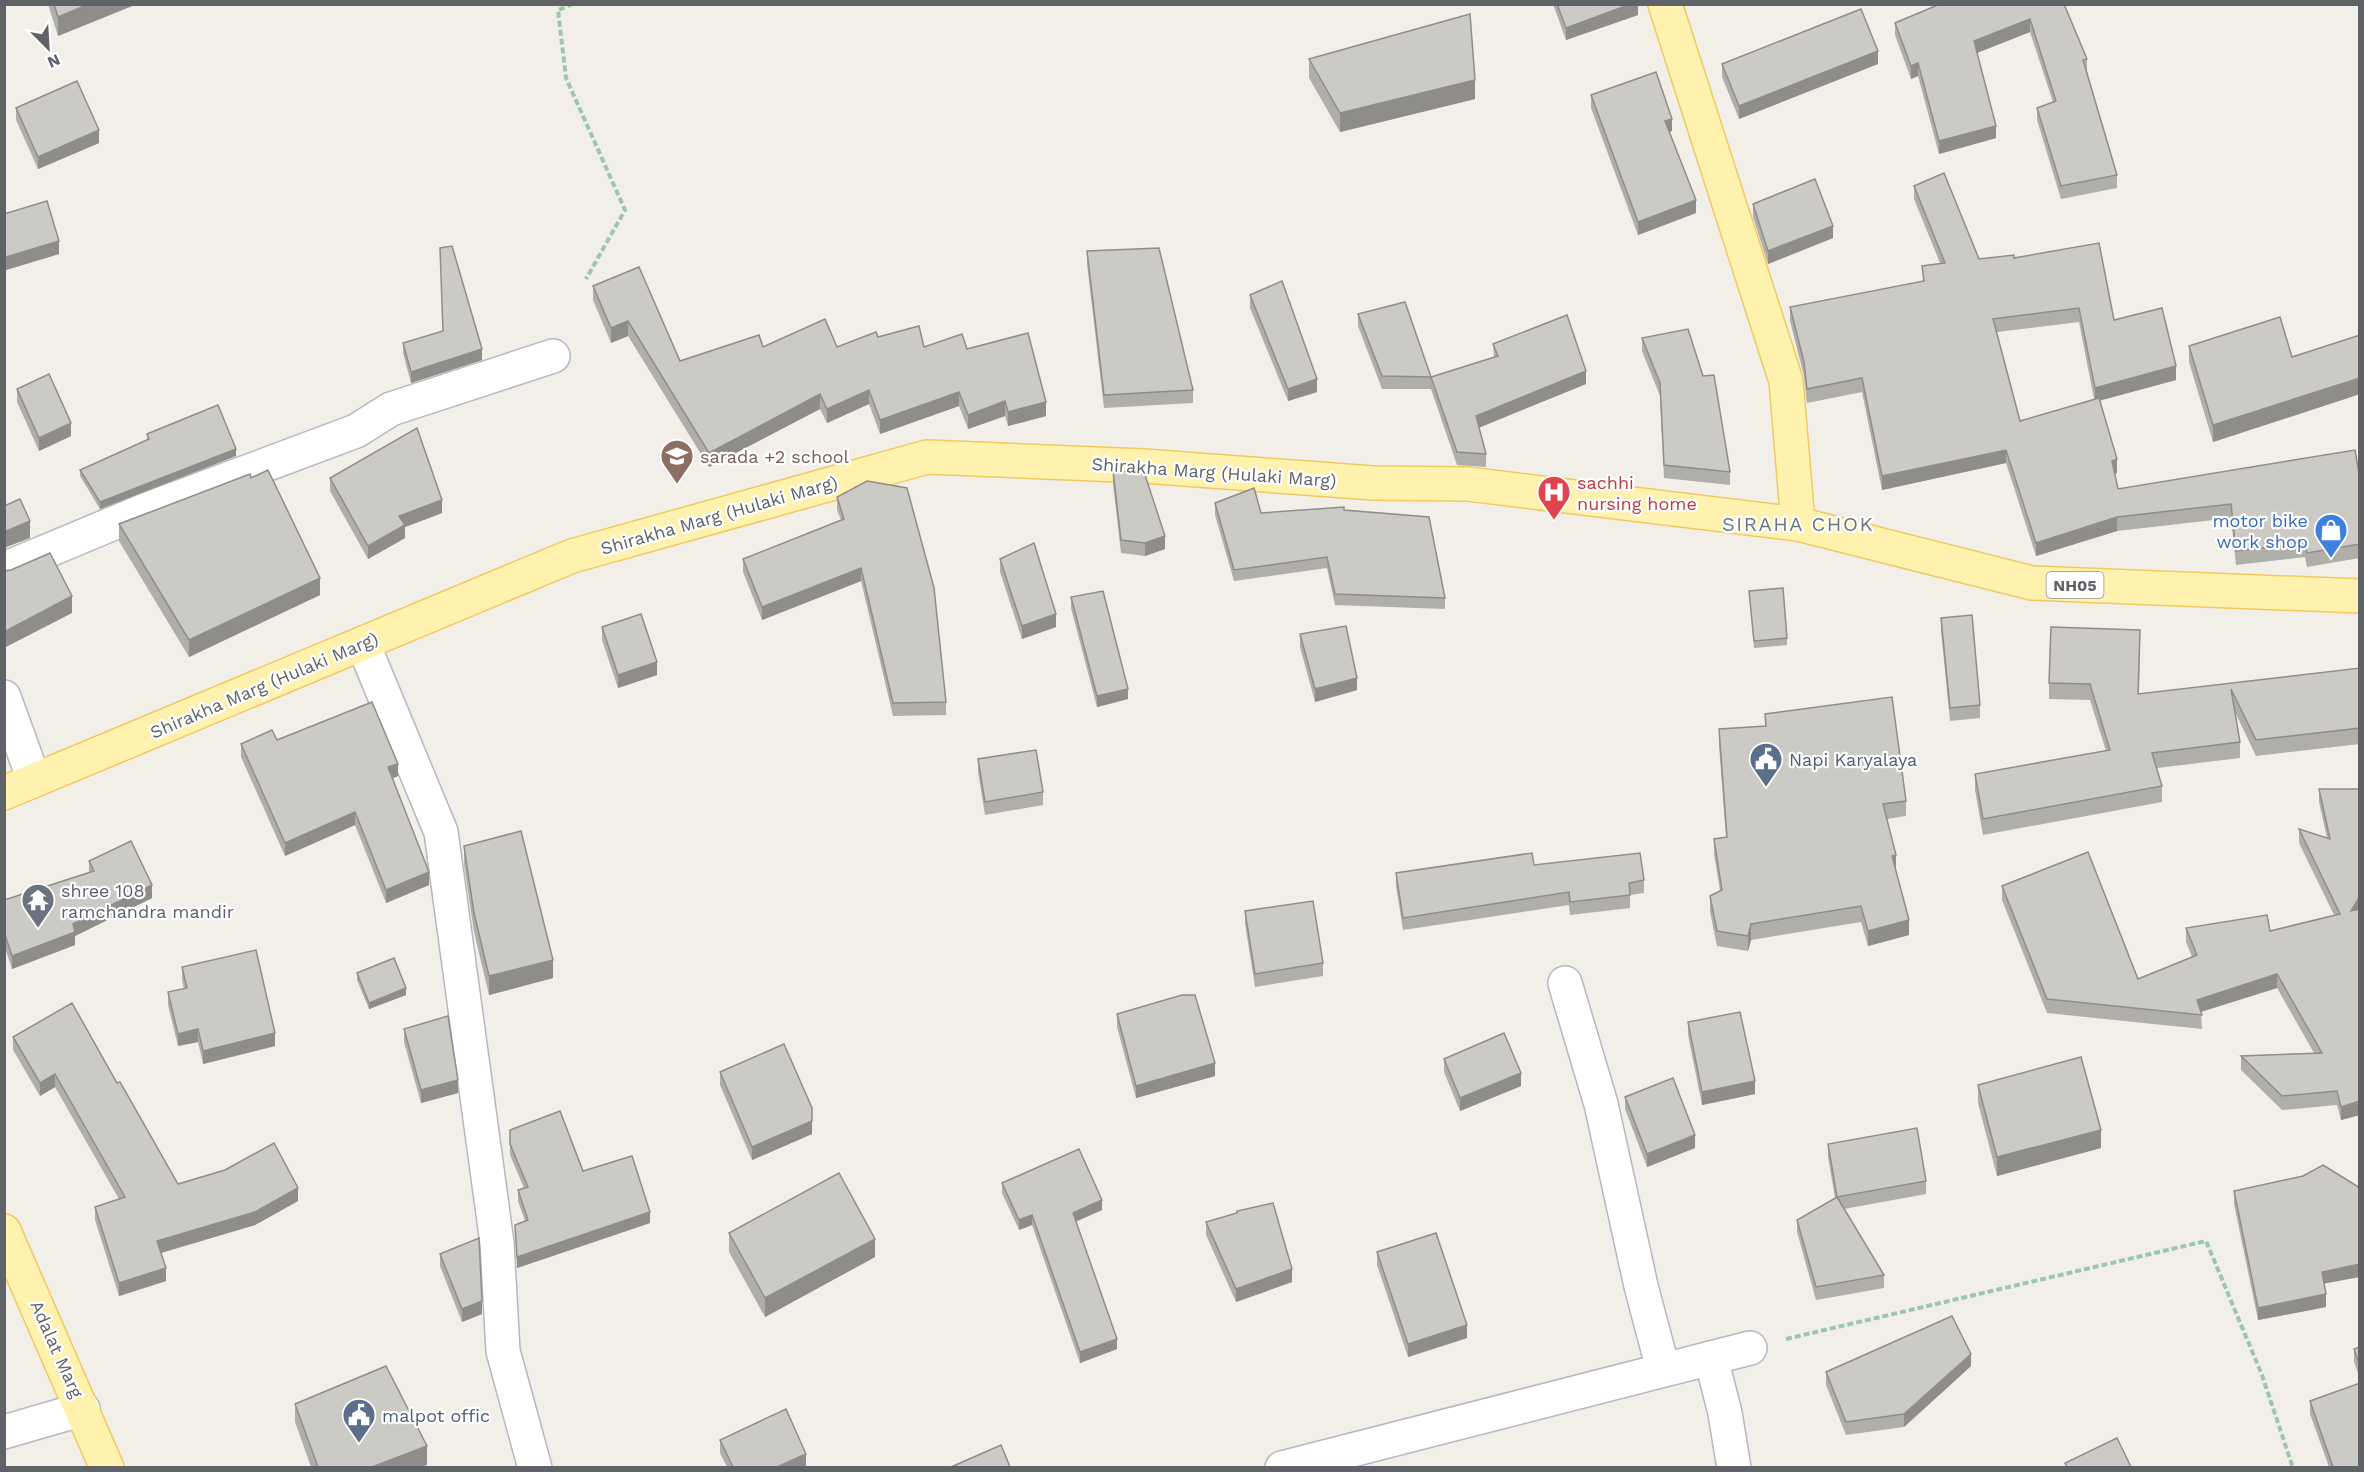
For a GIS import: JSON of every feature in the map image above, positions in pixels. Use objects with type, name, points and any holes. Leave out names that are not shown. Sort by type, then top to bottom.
[{"type":"main road","points":[[1665,4],[1786,381],[1798,524]]},
{"type":"main road","name":"Shirakha Marg (Hulaki Marg)","points":[[4,793],[572,556],[927,457],[1155,466],[1373,483],[1468,484],[1798,524]]},
{"type":"main road","name":"NH05","points":[[1798,524],[2032,583],[2360,596]]},
{"type":"main road","name":"Adalat Marg","points":[[4,1231],[107,1467]]},
{"type":"street","points":[[4,569],[145,510],[356,431],[392,409],[553,356]]},
{"type":"street","points":[[363,644],[441,832],[497,1243],[503,1351],[535,1467]]},
{"type":"street","points":[[4,697],[34,780]]},
{"type":"street","points":[[1564,983],[1601,1104],[1641,1286],[1663,1369]]},
{"type":"street","points":[[1282,1467],[1750,1348]]},
{"type":"street","points":[[1711,1358],[1725,1413],[1734,1467]]},
{"type":"street","points":[[4,1432],[83,1409]]},
{"type":"path","points":[[573,4],[558,10],[566,78],[625,210],[586,279]]},
{"type":"path","points":[[1750,1348],[2206,1241],[2262,1375],[2293,1467]]},
{"type":"building","points":[[54,4],[89,4],[58,17]]},
{"type":"building","points":[[1557,4],[1631,4],[1566,28]]},
{"type":"building","points":[[1940,4],[2064,4],[2087,59],[2083,60],[2117,175],[2061,186],[2037,108],[2056,101],[2030,19],[1974,41],[1996,126],[1939,141],[1918,63],[1911,66],[1895,23]]},
{"type":"building","points":[[1861,9],[1878,51],[1739,106],[1722,64]]},
{"type":"building","points":[[1470,14],[1475,80],[1340,113],[1309,59]]},
{"type":"building","points":[[1656,72],[1672,119],[1665,121],[1696,200],[1638,222],[1591,95]]},
{"type":"building","points":[[77,81],[99,130],[38,157],[16,108]]},
{"type":"building","points":[[1944,173],[1979,259],[2014,255],[2014,258],[2099,243],[2114,320],[2162,308],[2176,366],[2095,388],[2079,308],[1993,319],[2020,421],[2099,398],[2117,459],[2112,461],[2118,489],[2355,450],[2360,479],[2360,544],[2307,553],[2305,543],[2236,551],[2231,504],[2117,517],[2036,543],[2006,450],[1882,476],[1862,378],[1807,389],[1804,362],[1790,307],[1924,281],[1922,266],[1945,263],[1914,186]]},
{"type":"building","points":[[1815,179],[1833,226],[1768,251],[1753,204]]},
{"type":"building","points":[[47,201],[59,241],[6,257],[4,214]]},
{"type":"building","points":[[452,246],[482,349],[411,372],[403,343],[443,331],[440,248]]},
{"type":"building","points":[[1159,248],[1193,390],[1104,395],[1087,251]]},
{"type":"building","points":[[639,267],[680,361],[759,335],[763,347],[825,319],[837,347],[876,332],[878,337],[919,326],[924,347],[962,334],[967,349],[1028,333],[1046,402],[1008,412],[1005,401],[968,415],[959,392],[880,420],[869,390],[827,409],[820,394],[709,453],[628,321],[611,328],[593,286]]},
{"type":"building","points":[[1282,281],[1317,379],[1288,389],[1250,295]]},
{"type":"building","points":[[1405,302],[1431,377],[1382,376],[1358,314]]},
{"type":"building","points":[[1567,315],[1586,371],[1476,416],[1486,454],[1457,452],[1431,377],[1498,356],[1493,344]]},
{"type":"building","points":[[2280,317],[2292,357],[2360,335],[2360,378],[2213,425],[2189,346]]},
{"type":"building","points":[[1688,329],[1703,376],[1714,375],[1730,472],[1664,465],[1660,383],[1642,338]]},
{"type":"building","points":[[49,374],[71,423],[39,438],[17,389]]},
{"type":"building","points":[[218,405],[236,449],[100,502],[80,470],[149,439],[147,434]]},
{"type":"building","points":[[417,428],[442,500],[399,516],[405,525],[368,546],[330,478]]},
{"type":"building","points":[[268,470],[320,578],[189,640],[119,524],[250,474],[251,478]]},
{"type":"building","points":[[1113,471],[1144,472],[1165,536],[1145,543],[1121,540]]},
{"type":"building","points":[[867,481],[907,488],[934,588],[946,702],[893,703],[861,568],[762,607],[743,559],[844,519],[837,497]]},
{"type":"building","points":[[1254,488],[1261,513],[1344,507],[1344,510],[1429,517],[1445,598],[1335,594],[1327,557],[1234,570],[1215,503]]},
{"type":"building","points":[[20,499],[30,521],[4,532],[4,506]]},
{"type":"building","points":[[1034,543],[1056,614],[1022,626],[1000,559]]},
{"type":"building","points":[[50,553],[72,596],[4,632],[4,571]]},
{"type":"building","points":[[1783,588],[1787,638],[1754,641],[1749,591]]},
{"type":"building","points":[[1103,591],[1128,689],[1097,696],[1071,597]]},
{"type":"building","points":[[641,614],[657,662],[618,675],[602,627]]},
{"type":"building","points":[[1972,615],[1980,705],[1950,708],[1941,618]]},
{"type":"building","points":[[1346,626],[1357,678],[1315,689],[1300,634]]},
{"type":"building","points":[[2051,627],[2140,630],[2138,694],[2360,668],[2360,728],[2256,740],[2231,689],[2240,742],[2152,753],[2162,786],[1983,819],[1975,774],[2110,750],[2090,684],[2049,683]]},
{"type":"building","points":[[1892,697],[1906,801],[1883,804],[1896,855],[1892,856],[1909,920],[1868,931],[1861,906],[1751,924],[1748,936],[1717,931],[1710,896],[1722,890],[1714,839],[1727,837],[1719,729],[1766,726],[1765,714]]},
{"type":"building","points":[[372,702],[398,764],[388,767],[429,872],[386,890],[355,812],[285,843],[241,744],[272,730],[277,740]]},
{"type":"building","points":[[1036,750],[1043,792],[985,802],[978,759]]},
{"type":"building","points":[[2319,789],[2360,789],[2360,896],[2351,911],[2360,909],[2360,1101],[2341,1107],[2337,1091],[2282,1096],[2241,1056],[2322,1053],[2277,974],[2197,1000],[2202,1015],[2047,999],[2002,886],[2088,852],[2138,979],[2197,955],[2186,928],[2267,915],[2270,931],[2340,914],[2299,829],[2330,839]]},
{"type":"building","points":[[521,831],[553,960],[489,976],[474,913],[464,846]]},
{"type":"building","points":[[131,841],[152,885],[73,924],[75,932],[12,956],[4,932],[4,900],[94,871],[89,861]]},
{"type":"building","points":[[1532,853],[1534,865],[1640,853],[1644,880],[1629,883],[1630,895],[1570,902],[1569,892],[1403,918],[1396,873]]},
{"type":"building","points":[[1313,901],[1323,963],[1255,974],[1245,911]]},
{"type":"building","points":[[256,950],[275,1033],[203,1051],[198,1029],[178,1034],[168,992],[187,988],[182,967]]},
{"type":"building","points":[[394,958],[406,988],[369,1003],[357,973]]},
{"type":"building","points":[[1182,995],[1195,995],[1215,1063],[1136,1086],[1117,1014]]},
{"type":"building","points":[[72,1003],[178,1184],[225,1170],[274,1143],[298,1188],[255,1212],[157,1241],[166,1268],[119,1283],[95,1207],[125,1197],[55,1074],[40,1083],[13,1037]]},
{"type":"building","points":[[1740,1012],[1755,1081],[1702,1092],[1688,1022]]},
{"type":"building","points":[[448,1016],[458,1080],[421,1090],[404,1029]]},
{"type":"building","points":[[1504,1033],[1521,1073],[1460,1098],[1444,1059]]},
{"type":"building","points":[[784,1044],[812,1108],[812,1121],[752,1147],[720,1072]]},
{"type":"building","points":[[2081,1057],[2101,1130],[1997,1157],[1978,1085]]},
{"type":"building","points":[[1673,1078],[1695,1135],[1647,1154],[1625,1097]]},
{"type":"building","points":[[560,1111],[583,1171],[632,1156],[650,1212],[517,1257],[515,1225],[528,1220],[518,1190],[528,1187],[510,1144],[510,1130]]},
{"type":"building","points":[[1917,1128],[1926,1181],[1837,1197],[1828,1144]]},
{"type":"building","points":[[1079,1149],[1102,1200],[1073,1213],[1117,1339],[1080,1352],[1032,1215],[1019,1220],[1002,1183]]},
{"type":"building","points":[[2323,1165],[2360,1188],[2360,1264],[2322,1272],[2326,1294],[2258,1308],[2234,1191],[2303,1176]]},
{"type":"building","points":[[839,1173],[875,1239],[765,1298],[729,1233]]},
{"type":"building","points":[[1837,1197],[1884,1275],[1816,1287],[1797,1220]]},
{"type":"building","points":[[1273,1203],[1292,1269],[1236,1289],[1206,1222],[1237,1213],[1237,1211]]},
{"type":"building","points":[[1436,1233],[1467,1325],[1408,1344],[1377,1252]]},
{"type":"building","points":[[479,1238],[482,1301],[462,1309],[440,1254]]},
{"type":"building","points":[[1952,1316],[1971,1354],[1904,1414],[1846,1422],[1826,1372]]},
{"type":"building","points":[[2360,1347],[2360,1366],[2354,1349]]},
{"type":"building","name":"malpot offic","points":[[386,1366],[427,1446],[372,1467],[318,1467],[295,1404]]},
{"type":"building","points":[[2360,1383],[2360,1467],[2333,1467],[2310,1401]]},
{"type":"building","points":[[786,1409],[806,1454],[777,1467],[733,1467],[720,1440]]},
{"type":"building","points":[[2117,1438],[2131,1467],[2067,1467],[2065,1463]]},
{"type":"building","points":[[1001,1445],[1010,1467],[951,1467]]},
{"type":"place","name":"sarada +2 school","points":[[677,485]]},
{"type":"place","name":"sachhi nursing home","points":[[1554,521]]},
{"type":"place","name":"motor bike work shop","points":[[2331,559]]},
{"type":"place","name":"Napi Karyalaya","points":[[1766,788]]},
{"type":"place","name":"shree 108 ramchandra mandir","points":[[38,929]]},
{"type":"place","name":"malpot offic","points":[[359,1444]]},
{"type":"district","name":"SIRAHA CHOK","points":[[1798,524]]}]
